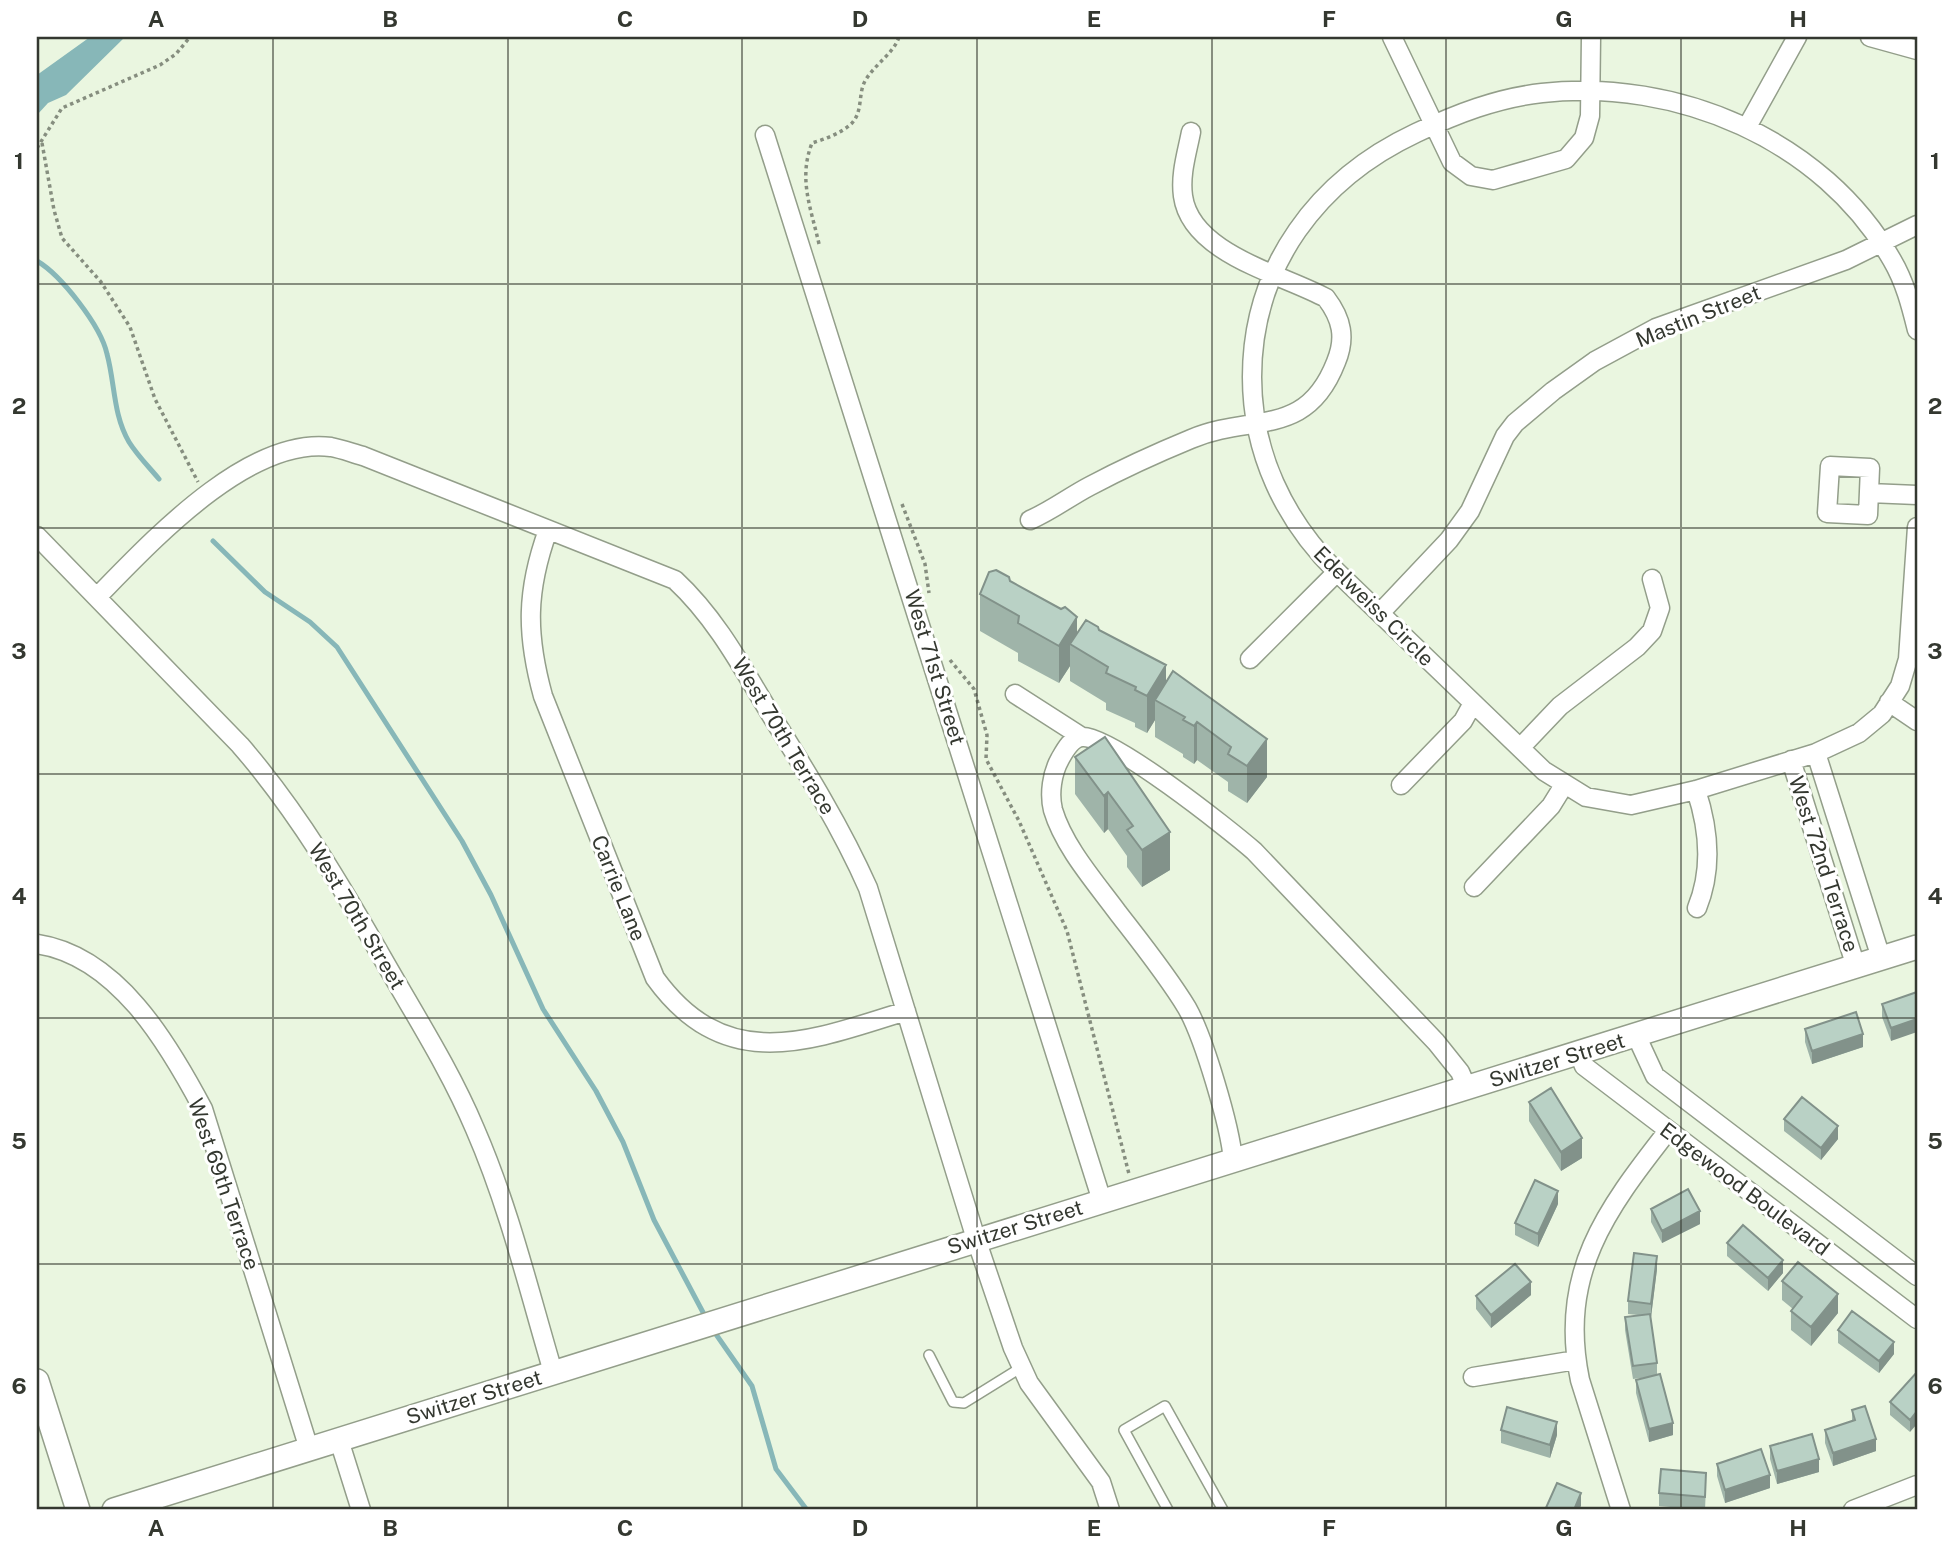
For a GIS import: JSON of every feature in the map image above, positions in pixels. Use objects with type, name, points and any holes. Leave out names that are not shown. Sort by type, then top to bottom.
[{"type":"street","points":[[1392,37],[1452,162],[1472,176],[1493,180],[1566,159],[1584,138],[1590,116],[1591,37]]},
{"type":"street","points":[[1747,127],[1797,37]]},
{"type":"street","points":[[1870,37],[1917,50]]},
{"type":"street","name":"Edelweiss Circle","points":[[1917,330],[1905,288],[1882,244],[1839,191],[1796,157],[1747,127],[1711,112],[1675,102],[1617,92],[1590,91],[1539,93],[1490,103],[1398,141],[1340,180],[1301,223],[1273,273],[1255,328],[1252,352],[1252,404],[1256,424],[1273,484],[1291,516],[1337,572],[1520,748],[1564,785],[1586,797],[1631,805],[1696,790],[1816,753],[1859,733],[1882,714],[1900,686],[1908,659],[1917,527]]},
{"type":"street","points":[[1030,520],[1089,486],[1193,438],[1301,411],[1315,400],[1337,359],[1343,335],[1337,313],[1326,298],[1218,247],[1198,229],[1183,198],[1183,174],[1191,132]]},
{"type":"street","name":"West 71st Street","points":[[765,135],[1102,1201]]},
{"type":"street","name":"Mastin Street","points":[[1381,612],[1449,540],[1463,520],[1505,436],[1515,423],[1595,360],[1656,328],[1846,260],[1917,225]]},
{"type":"street","name":"West 70th Terrace","points":[[97,597],[207,495],[237,472],[265,457],[298,449],[331,447],[363,456],[675,580],[712,618],[834,817],[854,856],[868,888],[976,1239],[1022,1367],[1029,1383],[1101,1482],[1110,1510]]},
{"type":"street","points":[[1869,493],[1917,495]]},
{"type":"street","name":"Carrie Lane","points":[[548,530],[530,596],[532,655],[542,696],[655,978],[691,1017],[706,1027],[723,1035],[757,1043],[776,1044],[820,1038],[906,1011]]},
{"type":"street","name":"West 70th Street","points":[[37,536],[270,779],[330,866],[442,1059],[476,1131],[499,1195],[553,1372]]},
{"type":"street","points":[[1250,659],[1337,572]]},
{"type":"street","points":[[1520,748],[1560,706],[1653,631],[1660,608],[1652,579]]},
{"type":"street","points":[[1015,694],[1082,737],[1095,739],[1136,762],[1225,825],[1254,850],[1436,1042],[1460,1072],[1467,1088]]},
{"type":"street","points":[[1889,702],[1917,721]]},
{"type":"street","points":[[1401,785],[1463,722],[1473,703]]},
{"type":"street","points":[[1082,737],[1070,743],[1058,763],[1051,788],[1053,809],[1061,829],[1096,883],[1187,1008],[1210,1073],[1231,1143],[1233,1160]]},
{"type":"street","name":"West 72nd Terrace","points":[[1816,753],[1881,958]]},
{"type":"street","name":"West 72nd Terrace","points":[[1791,760],[1856,967]]},
{"type":"street","points":[[1474,887],[1551,806],[1564,785]]},
{"type":"street","points":[[1696,790],[1708,838],[1702,894],[1697,908]]},
{"type":"street","name":"West 69th Terrace","points":[[37,944],[84,959],[109,977],[162,1040],[197,1098],[217,1149],[309,1449]]},
{"type":"street","name":"Switzer Street","points":[[114,1510],[1917,947]]},
{"type":"street","name":"Edgewood Boulevard","points":[[1636,1035],[1655,1076],[1917,1276]]},
{"type":"street","name":"Edgewood Boulevard","points":[[1579,1054],[1584,1066],[1667,1132],[1917,1319]]},
{"type":"street","points":[[1621,1510],[1576,1360],[1578,1293],[1594,1239],[1616,1196],[1667,1132]]},
{"type":"street","points":[[1473,1377],[1576,1360]]},
{"type":"street","points":[[37,1381],[78,1510]]},
{"type":"street","points":[[339,1440],[361,1510]]},
{"type":"street","points":[[1853,1510],[1917,1485]]},
{"type":"lane","points":[[929,1355],[954,1402],[964,1403],[1022,1367]]},
{"type":"lane","points":[[1168,1510],[1124,1430],[1165,1406],[1223,1510]]},
{"type":"path","points":[[37,148],[42,143],[50,123],[62,108],[160,65],[176,54],[190,37]]},
{"type":"path","points":[[820,245],[804,178],[808,152],[812,143],[830,137],[852,122],[860,106],[863,85],[874,67],[897,44],[899,37]]},
{"type":"path","points":[[42,143],[62,238],[101,282],[130,327],[172,436],[207,495]]},
{"type":"path","points":[[900,501],[925,564],[930,600]]},
{"type":"path","points":[[947,656],[974,689],[987,735],[986,759],[1018,821],[1067,931],[1130,1177]]},
{"type":"water","points":[[90,37],[125,37],[66,95],[48,103],[37,115],[37,75]]},
{"type":"building","points":[[996,570],[1009,577],[1010,581],[1061,609],[1065,607],[1077,617],[1059,646],[1018,623],[1019,616],[980,594],[989,572]]},
{"type":"building","points":[[1086,620],[1099,630],[1166,665],[1147,696],[1135,690],[1136,687],[1106,673],[1108,667],[1070,644]]},
{"type":"building","points":[[1173,671],[1267,739],[1247,766],[1228,754],[1231,747],[1197,722],[1194,726],[1183,720],[1185,717],[1155,700]]},
{"type":"building","points":[[1105,737],[1170,832],[1142,850],[1127,830],[1133,826],[1108,792],[1104,796],[1075,757]]},
{"type":"building","points":[[1917,992],[1917,1019],[1891,1028],[1882,1004]]},
{"type":"building","points":[[1856,1012],[1863,1034],[1812,1051],[1805,1029]]},
{"type":"building","points":[[1551,1088],[1582,1138],[1561,1152],[1529,1102]]},
{"type":"building","points":[[1802,1097],[1838,1126],[1821,1148],[1784,1119]]},
{"type":"building","points":[[1535,1180],[1558,1191],[1538,1234],[1515,1223]]},
{"type":"building","points":[[1688,1189],[1700,1211],[1662,1231],[1651,1209]]},
{"type":"building","points":[[1743,1225],[1783,1260],[1768,1278],[1727,1243]]},
{"type":"building","points":[[1634,1253],[1657,1256],[1651,1304],[1628,1301]]},
{"type":"building","points":[[1798,1262],[1838,1294],[1811,1327],[1791,1311],[1802,1297],[1782,1281]]},
{"type":"building","points":[[1515,1264],[1531,1282],[1491,1315],[1476,1296]]},
{"type":"building","points":[[1852,1311],[1894,1342],[1879,1361],[1838,1330]]},
{"type":"building","points":[[1650,1314],[1657,1363],[1633,1366],[1625,1317]]},
{"type":"building","points":[[1917,1372],[1917,1411],[1910,1420],[1890,1402]]},
{"type":"building","points":[[1660,1374],[1673,1423],[1649,1429],[1636,1380]]},
{"type":"building","points":[[1865,1406],[1876,1439],[1833,1453],[1825,1430],[1855,1420],[1852,1410]]},
{"type":"building","points":[[1507,1407],[1557,1422],[1550,1445],[1501,1430]]},
{"type":"building","points":[[1812,1434],[1819,1459],[1777,1471],[1770,1446]]},
{"type":"building","points":[[1761,1449],[1770,1475],[1725,1490],[1717,1464]]},
{"type":"building","points":[[1661,1469],[1706,1473],[1705,1497],[1659,1493]]},
{"type":"building","points":[[1557,1483],[1581,1493],[1574,1510],[1545,1510]]},
{"type":"waterway","points":[[37,261],[68,289],[97,330],[110,365],[117,410],[124,432],[136,452],[159,479]]},
{"type":"waterway","points":[[213,541],[265,592],[310,622],[337,647],[462,841],[491,895],[543,1009],[596,1091],[623,1142],[654,1220],[706,1318]]},
{"type":"waterway","points":[[713,1330],[752,1386],[776,1469],[807,1510]]}]
